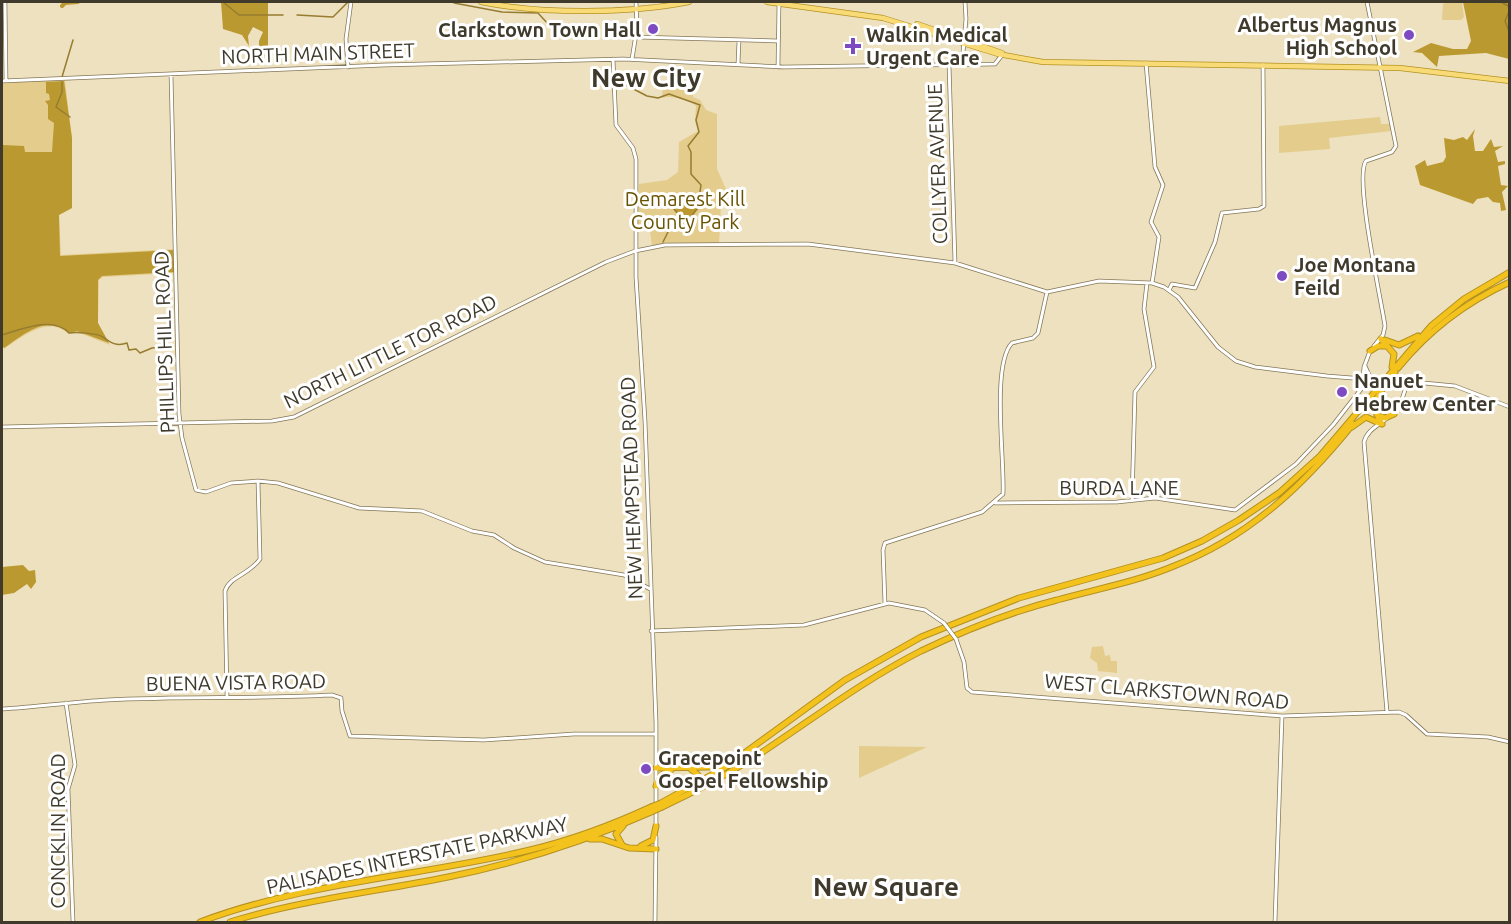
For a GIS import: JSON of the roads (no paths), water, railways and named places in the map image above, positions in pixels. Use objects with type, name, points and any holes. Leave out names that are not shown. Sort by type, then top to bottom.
[{"type":"highway","name":"PALISADES INTERSTATE PARKWAY","points":[[662,805],[749,750],[855,673],[938,629],[1025,596],[1157,560],[1224,530],[1265,504],[1302,473],[1344,429],[1379,382],[1426,331],[1464,299],[1509,272]]},
{"type":"highway","name":"PALISADES INTERSTATE PARKWAY","points":[[230,922],[294,906],[469,873],[565,846],[649,811],[733,771],[862,684],[933,645],[1032,607],[1158,573],[1214,548],[1246,529],[1285,500],[1339,441],[1414,349],[1446,321],[1476,300],[1509,282]]},
{"type":"highway","points":[[1381,338],[1398,345],[1426,331]]},
{"type":"highway","points":[[1379,382],[1394,361],[1394,352],[1381,338]]},
{"type":"highway","points":[[1370,351],[1379,345],[1389,348]]},
{"type":"highway","points":[[1382,424],[1376,414],[1375,402],[1395,372]]},
{"type":"highway","points":[[1376,414],[1384,418],[1394,414]]},
{"type":"highway","points":[[1339,441],[1364,417],[1372,417],[1382,424]]},
{"type":"highway","points":[[656,769],[717,766],[749,750]]},
{"type":"highway","points":[[656,769],[693,770],[698,777],[696,783],[675,796]]},
{"type":"highway","points":[[656,786],[660,776],[671,770]]},
{"type":"highway","points":[[649,811],[621,826],[616,833],[617,840],[622,845],[656,848]]},
{"type":"highway","name":"PALISADES INTERSTATE PARKWAY","points":[[200,922],[291,896],[542,847],[649,811]]},
{"type":"highway","points":[[640,847],[652,841],[656,826]]},
{"type":"highway","points":[[565,846],[596,838],[629,848],[656,848]]},
{"type":"main road","points":[[481,2],[518,7],[689,2]]},
{"type":"main road","points":[[636,5],[674,2]]},
{"type":"main road","points":[[767,2],[883,18],[964,41]]},
{"type":"main road","points":[[791,2],[888,16],[1002,53],[1049,62],[1380,68],[1433,71],[1509,81]]},
{"type":"street","points":[[4,81],[6,72],[5,2]]},
{"type":"street","points":[[348,67],[346,42],[351,2]]},
{"type":"street","points":[[778,2],[778,67]]},
{"type":"street","points":[[962,64],[965,2]]},
{"type":"street","points":[[1363,380],[1365,363],[1370,351],[1381,338],[1385,325],[1362,177],[1365,162],[1392,152],[1396,147],[1367,2]]},
{"type":"street","points":[[632,59],[636,37],[636,5]]},
{"type":"street","points":[[636,37],[778,41]]},
{"type":"street","points":[[738,64],[739,40]]},
{"type":"street","name":"NORTH MAIN STREET","points":[[4,81],[613,59],[778,67],[996,64],[1002,53]]},
{"type":"street","name":"NEW HEMPSTEAD ROAD","points":[[613,59],[616,125],[633,148],[636,159],[635,250],[656,734],[655,922]]},
{"type":"street","points":[[1132,500],[1134,398],[1154,367],[1144,309],[1159,237],[1151,222],[1163,185],[1155,167],[1146,62]]},
{"type":"street","name":"COLLYER AVENUE","points":[[949,64],[955,263]]},
{"type":"street","points":[[1169,290],[1172,284],[1195,288],[1212,249],[1222,214],[1260,209],[1264,205],[1263,65]]},
{"type":"street","points":[[6,72],[8,78],[14,81]]},
{"type":"street","name":"PHILLIPS HILL ROAD","points":[[170,74],[176,352],[180,422],[188,465],[198,492],[214,491],[231,483],[258,481],[278,483],[359,508],[427,513],[468,530],[496,536],[514,548],[545,562],[624,575],[650,589]]},
{"type":"street","name":"NORTH LITTLE TOR ROAD","points":[[2,427],[280,420],[301,415],[606,262],[635,250],[665,245],[808,244],[955,263],[1047,292]]},
{"type":"street","points":[[885,604],[883,550],[885,543],[982,512],[1001,498],[1004,490],[1001,414],[1005,355],[1012,343],[1033,338],[1038,333],[1047,292],[1099,281],[1149,283],[1169,290],[1188,307],[1222,352],[1236,361],[1255,367],[1379,382],[1393,380],[1455,386],[1509,407]]},
{"type":"street","points":[[1365,363],[1368,374],[1379,382]]},
{"type":"street","name":"BURDA LANE","points":[[995,502],[1172,499],[1228,510],[1238,508],[1302,459],[1361,391],[1363,380]]},
{"type":"street","points":[[1393,380],[1402,386],[1404,396]]},
{"type":"street","points":[[1407,381],[1404,396],[1394,414],[1368,434],[1364,443],[1388,712],[1402,713],[1420,730],[1431,735],[1488,737],[1509,742]]},
{"type":"street","points":[[227,696],[225,591],[229,584],[246,574],[260,559],[258,481]]},
{"type":"street","name":"WEST CLARKSTOWN ROAD","points":[[651,631],[804,625],[885,604],[925,610],[944,623],[956,639],[963,658],[967,688],[970,692],[1282,716],[1388,712]]},
{"type":"street","name":"BUENA VISTA ROAD","points":[[2,710],[66,703],[227,696],[258,699],[337,696],[341,698],[342,711],[350,736],[494,740],[574,734],[656,734]]},
{"type":"street","name":"CONCKLIN ROAD","points":[[66,703],[75,765],[68,789],[73,922]]},
{"type":"street","points":[[1275,922],[1282,716]]},
{"type":"waterway","points":[[62,6],[65,3],[78,2]]},
{"type":"waterway","points":[[223,2],[239,15],[283,15]]},
{"type":"waterway","points":[[297,15],[333,17],[348,2]]},
{"type":"waterway","points":[[1501,2],[1510,7]]},
{"type":"waterway","points":[[454,3],[502,12],[538,13],[549,25]]},
{"type":"waterway","points":[[1510,9],[1505,21],[1510,34]]},
{"type":"waterway","points":[[62,77],[73,40]]},
{"type":"waterway","points":[[598,72],[602,79],[612,80]]},
{"type":"waterway","points":[[618,81],[647,96],[658,98],[669,94],[700,105],[696,120],[699,132],[688,146],[691,152],[691,174],[701,185],[699,199],[695,205]]},
{"type":"waterway","points":[[62,82],[62,92],[56,107],[70,117]]},
{"type":"waterway","points":[[663,242],[673,222],[678,221]]},
{"type":"waterway","points":[[2,335],[37,325],[55,325],[69,333],[86,333],[100,336],[116,344],[127,343],[129,350],[136,349],[140,353],[152,348],[174,346]]},
{"type":"place","name":"Clarkstown Town Hall","points":[[653,29]]},
{"type":"place","name":"Albertus Magnus High School","points":[[1409,35]]},
{"type":"place","name":"Walkin Medical Urgent Care","points":[[853,46]]},
{"type":"place","name":"Joe Montana Feild","points":[[1282,276]]},
{"type":"place","name":"Nanuet Hebrew Center","points":[[1342,392]]},
{"type":"place","name":"Gracepoint Gospel Fellowship","points":[[646,769]]},
{"type":"district","name":"New City","points":[[646,77]]},
{"type":"district","name":"New Square","points":[[886,886]]},
{"type":"park label","name":"Demarest Kill County Park","points":[[685,210]]}]
